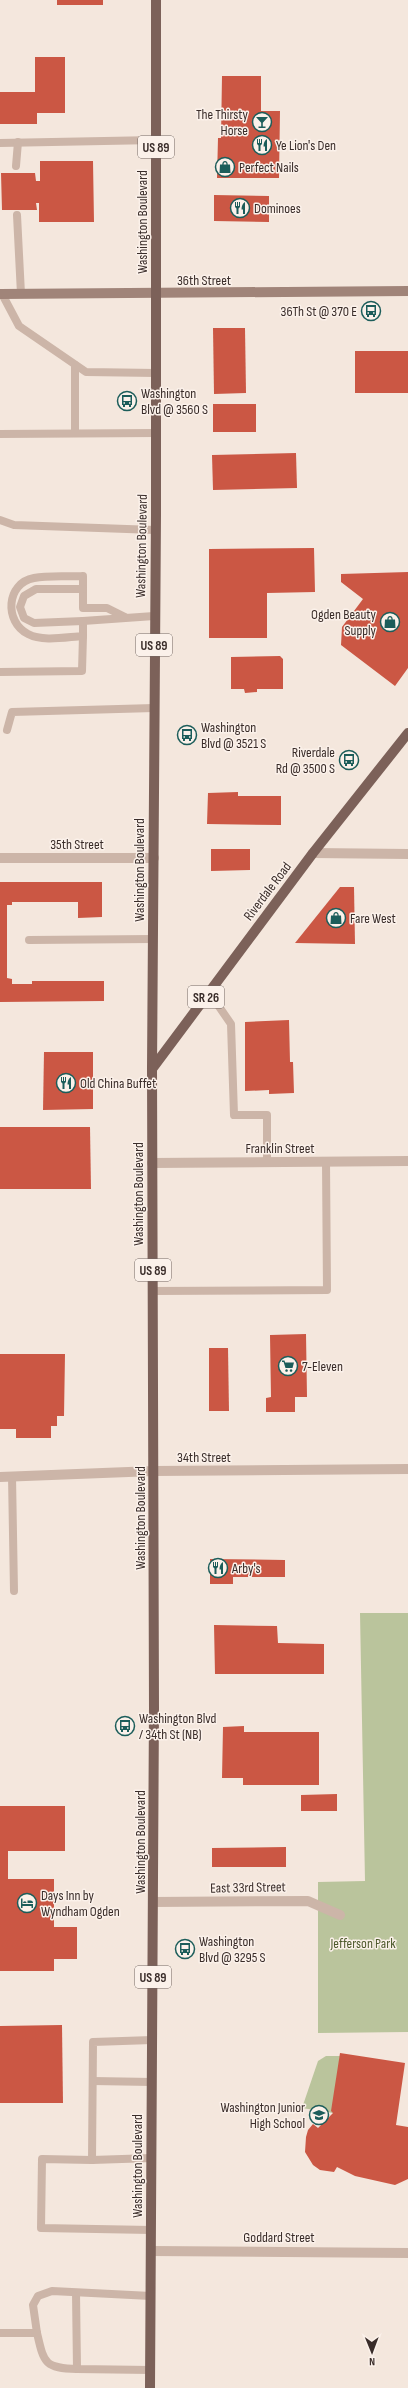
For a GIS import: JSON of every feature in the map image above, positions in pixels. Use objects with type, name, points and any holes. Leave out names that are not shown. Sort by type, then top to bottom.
[{"type":"main road","name":"Washington Boulevard","points":[[150,2388],[153,1902],[154,1471],[152,1069],[154,616],[156,530],[156,0]]},
{"type":"main road","name":"36th Street","points":[[1,294],[408,291]]},
{"type":"main road","name":"Riverdale Road","points":[[152,1069],[313,853],[408,733]]},
{"type":"street","points":[[313,853],[408,854]]},
{"type":"street","name":"35th Street","points":[[0,858],[154,858]]},
{"type":"street","name":"Franklin Street","points":[[152,1163],[408,1162]]},
{"type":"street","name":"34th Street","points":[[0,1477],[154,1471],[408,1469]]},
{"type":"street","name":"East 33rd Street","points":[[153,1902],[308,1901],[340,1915]]},
{"type":"street","name":"Goddard Street","points":[[151,2250],[408,2253]]},
{"type":"lane","points":[[0,143],[156,140]]},
{"type":"lane","points":[[16,166],[18,142]]},
{"type":"lane","points":[[17,215],[21,294]]},
{"type":"lane","points":[[1,294],[19,326],[86,372],[156,373]]},
{"type":"lane","points":[[75,365],[75,434]]},
{"type":"lane","points":[[0,434],[156,433]]},
{"type":"lane","points":[[0,520],[14,525],[156,530]]},
{"type":"lane","points":[[83,636],[37,638],[26,634],[14,620],[10,603],[16,589],[32,578],[83,576],[83,608],[107,608],[125,617]]},
{"type":"lane","points":[[83,589],[36,589],[24,596],[20,607],[24,618],[34,623],[154,616]]},
{"type":"lane","points":[[0,672],[82,671],[83,621]]},
{"type":"lane","points":[[7,730],[12,712],[154,708]]},
{"type":"lane","points":[[28,940],[153,939]]},
{"type":"lane","points":[[209,992],[231,1024],[234,1115],[267,1115],[266,1163]]},
{"type":"lane","points":[[153,1291],[327,1290],[326,1162]]},
{"type":"lane","points":[[12,1476],[14,1591]]},
{"type":"lane","points":[[92,2160],[93,2042],[152,2040]]},
{"type":"lane","points":[[93,2081],[152,2082]]},
{"type":"lane","points":[[151,2230],[41,2228],[42,2159],[92,2160],[152,2158]]},
{"type":"lane","points":[[150,2370],[77,2369],[51,2366],[43,2359],[33,2305],[38,2296],[52,2291],[151,2296]]},
{"type":"lane","points":[[76,2293],[77,2369]]},
{"type":"lane","points":[[0,2333],[37,2333]]},
{"type":"green space","name":"Jefferson Park","points":[[360,1613],[408,1613],[408,2032],[318,2033],[318,1882],[365,1881]]},
{"type":"green space","points":[[326,2056],[340,2056],[333,2113],[302,2108],[318,2061]]},
{"type":"building","points":[[57,0],[103,0],[103,5],[57,5]]},
{"type":"building","points":[[35,57],[65,57],[65,113],[37,113],[37,124],[0,124],[0,92],[35,92]]},
{"type":"building","points":[[222,76],[261,76],[261,111],[280,111],[279,178],[217,178],[218,138],[221,138]]},
{"type":"building","points":[[40,161],[93,161],[94,222],[39,222],[39,203],[36,203],[37,210],[2,210],[1,173],[35,173],[36,181],[40,181]]},
{"type":"building","points":[[214,195],[269,196],[269,222],[214,221]]},
{"type":"building","points":[[213,328],[245,328],[246,393],[214,394]]},
{"type":"building","points":[[355,351],[408,351],[408,393],[355,393]]},
{"type":"building","points":[[213,404],[256,404],[256,432],[213,432]]},
{"type":"building","points":[[296,453],[297,488],[213,490],[212,455]]},
{"type":"building","points":[[314,548],[315,592],[267,593],[267,638],[209,638],[209,549]]},
{"type":"building","points":[[408,572],[408,668],[395,686],[341,645],[342,627],[363,599],[341,582],[341,574]]},
{"type":"building","points":[[280,656],[283,659],[283,689],[257,689],[257,692],[245,693],[244,689],[231,689],[231,657]]},
{"type":"building","points":[[238,792],[238,796],[281,796],[281,825],[207,824],[208,793]]},
{"type":"building","points":[[211,849],[250,849],[250,870],[211,871]]},
{"type":"building","points":[[0,882],[102,882],[102,917],[78,918],[78,902],[12,902],[12,905],[7,905],[7,978],[12,979],[12,984],[32,984],[32,981],[104,981],[104,1001],[0,1002]]},
{"type":"building","points":[[340,887],[354,887],[355,944],[295,943]]},
{"type":"building","points":[[289,1020],[290,1062],[293,1062],[294,1093],[269,1094],[269,1090],[245,1091],[245,1022]]},
{"type":"building","points":[[44,1052],[93,1052],[93,1109],[43,1110]]},
{"type":"building","points":[[0,1127],[90,1127],[91,1189],[0,1189]]},
{"type":"building","name":"7-Eleven","points":[[306,1334],[307,1397],[295,1397],[295,1412],[266,1412],[266,1398],[271,1397],[270,1335]]},
{"type":"building","points":[[209,1348],[228,1348],[229,1411],[209,1411]]},
{"type":"building","points":[[0,1354],[65,1354],[64,1416],[57,1416],[57,1426],[51,1426],[51,1438],[16,1438],[16,1429],[0,1429]]},
{"type":"building","points":[[210,1559],[285,1560],[285,1577],[233,1577],[233,1584],[210,1584]]},
{"type":"building","points":[[214,1625],[277,1626],[278,1643],[324,1644],[324,1674],[215,1674]]},
{"type":"building","points":[[244,1726],[244,1732],[319,1732],[319,1785],[243,1785],[243,1778],[222,1778],[223,1727]]},
{"type":"building","points":[[337,1794],[337,1811],[301,1811],[301,1795]]},
{"type":"building","name":"Days Inn by Wyndham Ogden","points":[[0,1806],[65,1806],[65,1851],[8,1851],[8,1879],[54,1879],[54,1927],[77,1927],[77,1959],[54,1959],[54,1971],[0,1971]]},
{"type":"building","points":[[286,1847],[286,1867],[212,1867],[212,1848]]},
{"type":"building","points":[[62,2025],[63,2103],[0,2103],[0,2026]]},
{"type":"building","points":[[340,2053],[405,2063],[396,2125],[408,2127],[408,2179],[395,2185],[355,2176],[337,2167],[334,2172],[320,2170],[313,2165],[305,2152],[308,2130],[313,2124],[318,2128],[333,2113],[331,2111]]},
{"type":"place","name":"The Thirsty Horse","points":[[262,122]]},
{"type":"place","name":"Ye Lion's Den","points":[[262,145]]},
{"type":"place","name":"Perfect Nails","points":[[225,167]]},
{"type":"place","name":"Dominoes","points":[[240,208]]},
{"type":"place","name":"36Th St @ 370 E","points":[[371,311]]},
{"type":"place","name":"Washington Blvd @ 3560 S","points":[[127,401]]},
{"type":"place","name":"Ogden Beauty Supply","points":[[390,622]]},
{"type":"place","name":"Washington Blvd @ 3521 S","points":[[187,735]]},
{"type":"place","name":"Riverdale Rd @ 3500 S","points":[[349,760]]},
{"type":"place","name":"Fare West","points":[[336,918]]},
{"type":"place","name":"Old China Buffet","points":[[66,1083]]},
{"type":"place","name":"7-Eleven","points":[[288,1366]]},
{"type":"place","name":"Arby's","points":[[218,1568]]},
{"type":"place","name":"Washington Blvd / 34th St (NB)","points":[[125,1726]]},
{"type":"place","name":"Days Inn by Wyndham Ogden","points":[[27,1903]]},
{"type":"place","name":"Washington Blvd @ 3295 S","points":[[185,1949]]},
{"type":"place","name":"Washington Junior High School","points":[[319,2115]]}]
